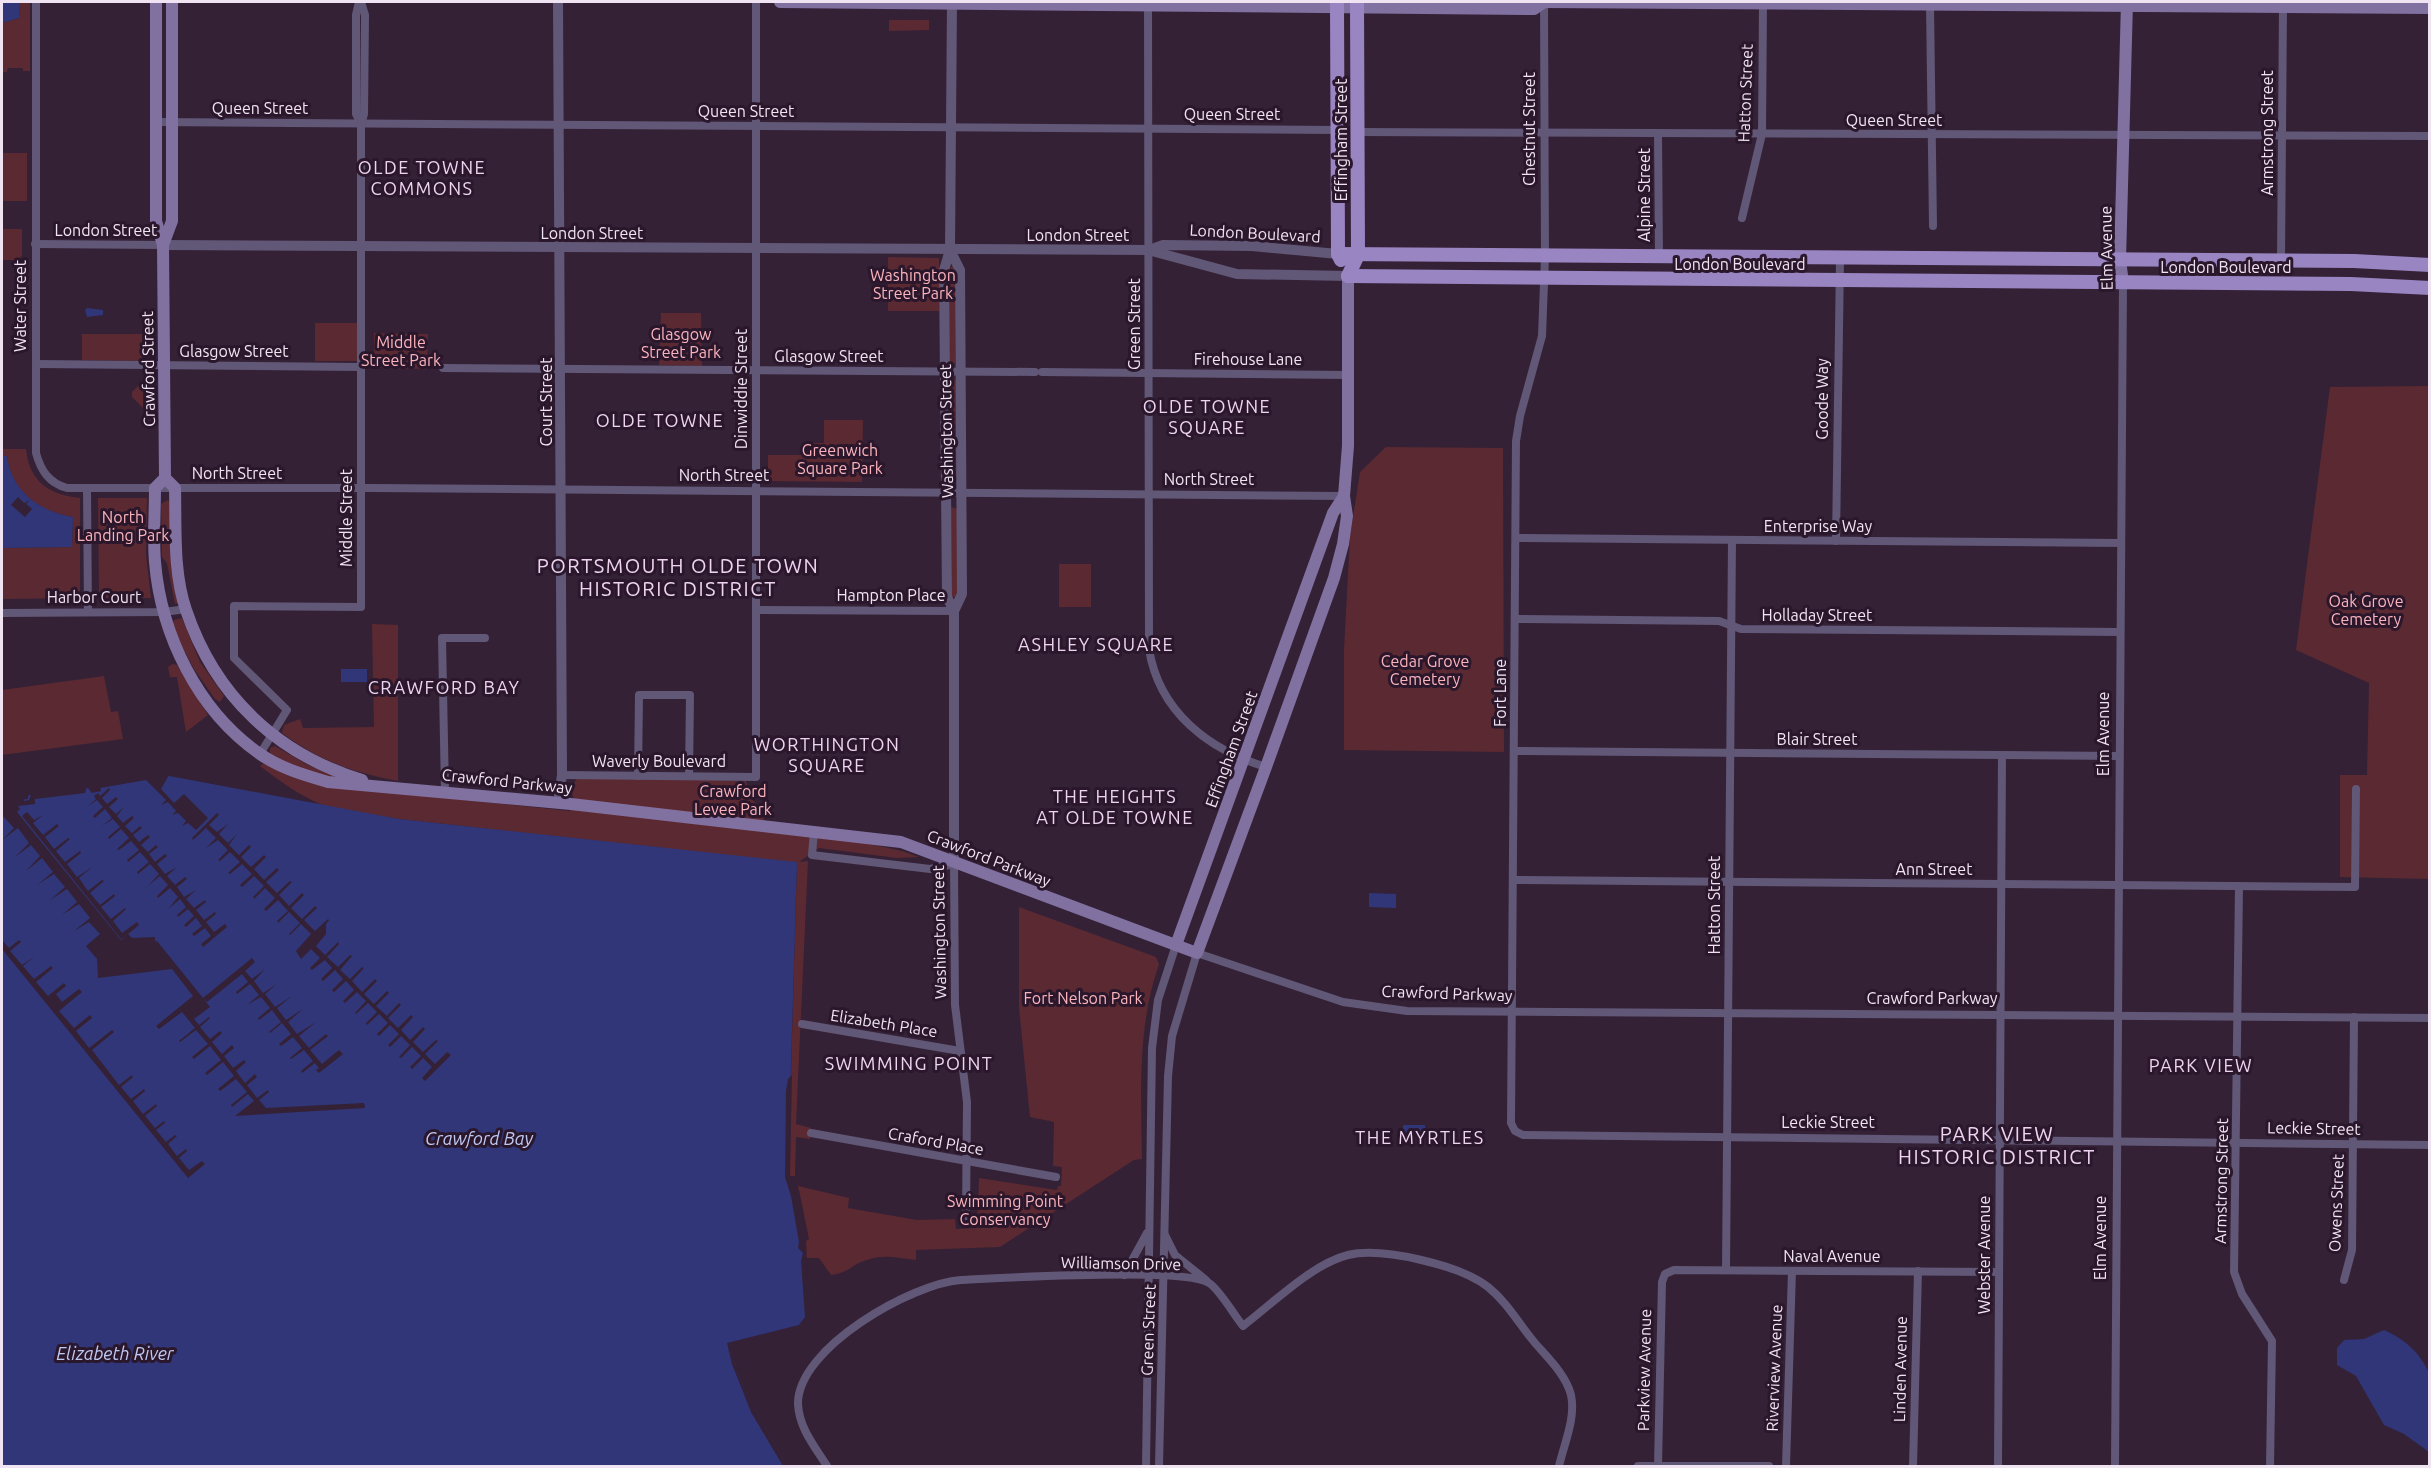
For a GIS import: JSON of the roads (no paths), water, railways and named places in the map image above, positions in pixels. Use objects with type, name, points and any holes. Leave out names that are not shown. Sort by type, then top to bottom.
[{"type":"main road","name":"Crawford Street","points":[[156,2],[156,221],[163,245],[165,478]]},
{"type":"main road","name":"Crawford Street","points":[[163,245],[172,221],[172,2]]},
{"type":"main road","points":[[780,2],[1337,4],[1534,9],[1544,2],[2127,4],[2430,8]]},
{"type":"main road","name":"Effingham Street","points":[[1337,4],[1338,254],[1348,276]]},
{"type":"main road","name":"Elm Avenue","points":[[2123,283],[2120,260],[2127,4]]},
{"type":"main road","name":"Effingham Street","points":[[1197,953],[1334,578],[1347,516],[1344,496],[1348,446],[1348,276],[1358,255],[1357,5]]},
{"type":"main road","name":"London Boulevard","points":[[1338,254],[2281,261],[2430,265]]},
{"type":"main road","name":"London Boulevard","points":[[1348,276],[1544,280],[2351,284],[2430,288]]},
{"type":"main road","points":[[155,488],[165,478],[175,488]]},
{"type":"main road","name":"Crawford Parkway","points":[[155,488],[155,562],[164,612],[179,657],[195,685],[217,715],[260,754],[296,772],[328,782],[558,803],[901,842],[954,864],[1197,953]]},
{"type":"main road","name":"Crawford Parkway","points":[[175,488],[177,561],[186,609],[215,670],[235,700],[273,737],[320,765],[387,786]]},
{"type":"main road","name":"Effingham Street","points":[[1176,945],[1333,513],[1344,496]]},
{"type":"street","name":"Water Street","points":[[36,2],[36,453],[39,463],[50,480],[58,485],[87,488],[175,488]]},
{"type":"street","name":"Middle Street","points":[[260,754],[273,737],[287,710],[234,658],[234,606],[361,607],[361,124],[364,114],[365,15],[360,2]]},
{"type":"street","name":"Court Street","points":[[558,2],[561,369],[561,775],[558,803]]},
{"type":"street","name":"Dinwiddie Street","points":[[756,2],[756,777]]},
{"type":"street","name":"Washington Street","points":[[952,2],[950,250],[944,270],[947,597],[954,611]]},
{"type":"street","name":"Chestnut Street","points":[[1544,2],[1545,257]]},
{"type":"street","name":"Green Street","points":[[1148,4],[1149,649],[1158,685],[1186,723],[1199,735],[1244,761],[1266,767]]},
{"type":"street","name":"Hatton Street","points":[[1742,218],[1762,134],[1763,4]]},
{"type":"street","points":[[1930,4],[1933,226]]},
{"type":"street","name":"Armstrong Street","points":[[2281,261],[2283,6]]},
{"type":"street","name":"Queen Street","points":[[156,123],[1336,130]]},
{"type":"street","name":"Queen Street","points":[[1358,132],[2430,136]]},
{"type":"street","name":"Alpine Street","points":[[1658,133],[1659,257]]},
{"type":"street","name":"London Street","points":[[35,244],[1148,250]]},
{"type":"street","name":"London Boulevard","points":[[1148,250],[1163,245],[1240,246],[1338,254]]},
{"type":"street","name":"Washington Street","points":[[950,250],[960,270],[962,594],[954,611],[954,864],[955,1005],[967,1102],[966,1216]]},
{"type":"street","name":"London Boulevard","points":[[1148,250],[1237,274],[1348,276]]},
{"type":"street","name":"Fort Lane","points":[[1515,1131],[1512,1123],[1512,1013],[1516,441],[1520,417],[1542,336],[1545,257]]},
{"type":"street","name":"Goode Way","points":[[1836,541],[1839,259]]},
{"type":"street","name":"Elm Avenue","points":[[2115,1467],[2123,283]]},
{"type":"street","name":"Glasgow Street","points":[[36,364],[361,367]]},
{"type":"street","name":"Glasgow Street","points":[[443,368],[1149,373]]},
{"type":"street","name":"Firehouse Lane","points":[[1149,373],[1347,375]]},
{"type":"street","points":[[87,488],[88,612]]},
{"type":"street","name":"North Street","points":[[175,488],[756,490],[1344,496]]},
{"type":"street","name":"Enterprise Way","points":[[1516,538],[2121,543]]},
{"type":"street","name":"Hatton Street","points":[[1726,1270],[1732,540]]},
{"type":"street","name":"Harbor Court","points":[[2,613],[164,612],[186,609]]},
{"type":"street","name":"Hampton Place","points":[[756,610],[954,611]]},
{"type":"street","name":"Holladay Street","points":[[1515,619],[1719,621],[1741,629],[2120,632]]},
{"type":"street","points":[[444,792],[442,638],[485,638]]},
{"type":"street","points":[[638,776],[639,695],[690,695],[689,776]]},
{"type":"street","name":"Blair Street","points":[[1514,751],[2120,756]]},
{"type":"street","name":"Webster Avenue","points":[[1998,1467],[2002,755]]},
{"type":"street","name":"Waverly Boulevard","points":[[561,775],[756,777]]},
{"type":"street","name":"Ann Street","points":[[1513,880],[2355,887],[2356,789]]},
{"type":"street","points":[[814,831],[812,855],[930,869],[954,864]]},
{"type":"street","name":"Armstrong Street","points":[[2240,886],[2234,1272],[2242,1294],[2272,1341],[2270,1467]]},
{"type":"street","name":"Effingham Street","points":[[1152,1159],[1154,1025],[1158,1000],[1176,945]]},
{"type":"street","name":"Effingham Street","points":[[1166,1159],[1166,1117],[1172,1036],[1197,953]]},
{"type":"street","name":"Crawford Parkway","points":[[1197,953],[1342,1002],[1407,1011],[2430,1018]]},
{"type":"street","name":"Owens Street","points":[[2344,1280],[2352,1250],[2354,1017]]},
{"type":"street","name":"Elizabeth Place","points":[[802,1024],[960,1051]]},
{"type":"street","name":"Leckie Street","points":[[1515,1131],[1523,1135],[1999,1138],[2430,1145]]},
{"type":"street","name":"Craford Place","points":[[811,1133],[1056,1177]]},
{"type":"street","name":"Green Street","points":[[1146,1467],[1147,1276],[1152,1159]]},
{"type":"street","name":"Green Street","points":[[1159,1467],[1166,1159]]},
{"type":"street","points":[[1124,1275],[1149,1230]]},
{"type":"street","points":[[1164,1232],[1175,1255],[1209,1282],[1243,1326],[1315,1271],[1336,1258],[1351,1255],[1368,1253],[1396,1257],[1441,1267],[1478,1280],[1503,1303],[1565,1381],[1570,1394],[1572,1413],[1559,1467]]},
{"type":"street","name":"Naval Avenue","points":[[1665,1274],[1674,1270],[1999,1272]]},
{"type":"street","name":"Riverview Avenue","points":[[1786,1467],[1792,1270]]},
{"type":"street","name":"Linden Avenue","points":[[1913,1467],[1918,1271]]},
{"type":"street","name":"Parkview Avenue","points":[[1657,1466],[1662,1282],[1665,1274]]},
{"type":"street","name":"Williamson Drive","points":[[827,1467],[802,1425],[798,1406],[800,1388],[807,1372],[820,1356],[860,1323],[942,1282],[1124,1275],[1165,1276],[1209,1282]]},
{"type":"street","points":[[1638,1467],[1769,1467]]},
{"type":"water","points":[[2,2],[20,2],[19,18],[2,23]]},
{"type":"water","points":[[87,308],[103,310],[103,315],[87,317],[85,310]]},
{"type":"water","points":[[2,456],[7,456],[15,480],[29,498],[49,510],[73,517],[72,547],[2,548]]},
{"type":"water","points":[[341,669],[367,669],[367,682],[341,682]]},
{"type":"water","name":"Crawford Bay","points":[[164,775],[399,819],[797,862],[788,1166],[803,1253],[807,1323],[729,1345],[744,1389],[787,1466],[2,1466],[2,797],[10,801],[28,799],[28,795],[88,788],[92,793],[101,791],[100,786]]},
{"type":"water","points":[[1369,893],[1396,894],[1396,908],[1369,907]]},
{"type":"water","points":[[1403,1125],[1425,1125],[1425,1135],[1403,1135]]},
{"type":"water","points":[[2384,1330],[2411,1347],[2429,1373],[2429,1452],[2404,1434],[2384,1425],[2356,1376],[2337,1365],[2337,1348],[2344,1340],[2364,1339]]},
{"type":"district","name":"OLDE TOWNE COMMONS","points":[[422,178]]},
{"type":"district","name":"OLDE TOWNE SQUARE","points":[[1207,417]]},
{"type":"district","name":"OLDE TOWNE","points":[[660,421]]},
{"type":"district","name":"PORTSMOUTH OLDE TOWN HISTORIC DISTRICT","points":[[678,578]]},
{"type":"district","name":"ASHLEY SQUARE","points":[[1096,645]]},
{"type":"district","name":"CRAWFORD BAY","points":[[444,688]]},
{"type":"district","name":"WORTHINGTON SQUARE","points":[[827,756]]},
{"type":"district","name":"THE HEIGHTS AT OLDE TOWNE","points":[[1115,807]]},
{"type":"district","name":"SWIMMING POINT","points":[[909,1064]]},
{"type":"district","name":"PARK VIEW","points":[[2201,1066]]},
{"type":"district","name":"THE MYRTLES","points":[[1420,1138]]},
{"type":"district","name":"PARK VIEW HISTORIC DISTRICT","points":[[1997,1146]]},
{"type":"park label","name":"Washington Street Park","points":[[913,284]]},
{"type":"park label","name":"Glasgow Street Park","points":[[681,343]]},
{"type":"park label","name":"Middle Street Park","points":[[401,351]]},
{"type":"park label","name":"Greenwich Square Park","points":[[840,459]]},
{"type":"park label","name":"North Landing Park","points":[[123,526]]},
{"type":"park label","name":"Oak Grove Cemetery","points":[[2366,610]]},
{"type":"park label","name":"Cedar Grove Cemetery","points":[[1425,670]]},
{"type":"park label","name":"Crawford Levee Park","points":[[733,800]]},
{"type":"park label","name":"Fort Nelson Park","points":[[1083,998]]},
{"type":"park label","name":"Swimming Point Conservancy","points":[[1005,1210]]},
{"type":"water label","name":"Elizabeth River","points":[[115,1354]]}]
